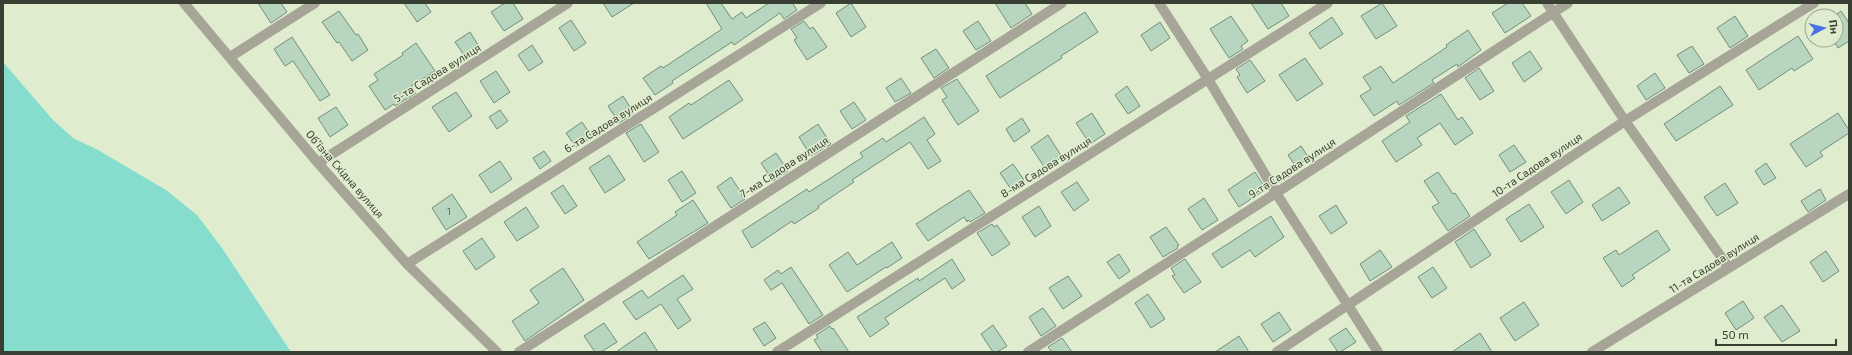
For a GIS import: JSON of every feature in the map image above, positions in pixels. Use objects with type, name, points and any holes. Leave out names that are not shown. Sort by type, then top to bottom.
[{"type":"street","name":"Обʼїзна Східна вулиця","points":[[184,3],[318,163],[408,264],[497,352]]},
{"type":"street","points":[[230,57],[315,3]]},
{"type":"street","name":"5-та Садова вулиця","points":[[318,163],[568,3]]},
{"type":"street","name":"6-та Садова вулиця","points":[[408,264],[821,3]]},
{"type":"street","name":"7-ма Садова вулиця","points":[[519,352],[1062,3]]},
{"type":"street","points":[[1159,3],[1208,79],[1276,193],[1378,352]]},
{"type":"street","name":"8-ма Садова вулиця","points":[[777,352],[1328,3]]},
{"type":"street","points":[[1547,3],[1626,121],[1729,268]]},
{"type":"street","name":"9-та Садова вулиця","points":[[1028,352],[1568,3]]},
{"type":"street","name":"10-та Садова вулиця","points":[[1277,352],[1626,121],[1814,3]]},
{"type":"street","name":"11-та Садова вулиця","points":[[1592,352],[1849,194]]},
{"type":"water","points":[[3,62],[53,120],[73,138],[98,150],[166,190],[197,215],[222,248],[291,352],[3,352]]},
{"type":"building","points":[[258,3],[281,3],[287,12],[271,23]]},
{"type":"building","points":[[404,3],[425,3],[431,12],[417,22]]},
{"type":"building","points":[[505,3],[513,3],[523,19],[504,31],[491,12]]},
{"type":"building","points":[[603,3],[634,3],[612,17]]},
{"type":"building","points":[[706,3],[721,3],[732,19],[742,12],[746,18],[769,3],[795,3],[793,4],[797,10],[784,19],[780,13],[734,45],[732,42],[672,81],[673,83],[655,95],[643,78],[661,66],[663,68],[722,29]]},
{"type":"building","points":[[851,3],[866,27],[851,37],[836,13]]},
{"type":"building","points":[[995,3],[1025,3],[1032,14],[1011,28]]},
{"type":"building","points":[[1251,3],[1281,3],[1289,16],[1268,29]]},
{"type":"building","points":[[1382,3],[1397,26],[1376,39],[1361,16]]},
{"type":"building","points":[[1508,3],[1522,3],[1531,16],[1505,33],[1492,13]]},
{"type":"building","points":[[339,11],[356,35],[358,34],[368,50],[352,61],[339,42],[337,43],[322,22]]},
{"type":"building","points":[[1085,12],[1098,32],[1061,56],[1062,58],[1000,98],[986,76]]},
{"type":"building","points":[[1231,16],[1248,41],[1241,46],[1243,49],[1229,58],[1210,29]]},
{"type":"building","points":[[1735,16],[1748,36],[1730,48],[1717,28]]},
{"type":"building","points":[[1844,16],[1849,23],[1849,41],[1844,44]]},
{"type":"building","points":[[1332,17],[1343,34],[1320,49],[1309,33]]},
{"type":"building","points":[[571,20],[586,43],[574,51],[559,28]]},
{"type":"building","points":[[804,21],[810,29],[813,27],[827,47],[807,60],[794,40],[797,38],[791,29]]},
{"type":"building","points":[[978,21],[991,41],[976,50],[963,31]]},
{"type":"building","points":[[1160,22],[1170,38],[1151,51],[1141,35]]},
{"type":"building","points":[[1468,30],[1481,50],[1458,67],[1457,64],[1432,80],[1434,83],[1399,105],[1397,101],[1374,116],[1360,96],[1371,89],[1363,77],[1381,66],[1393,83],[1447,47],[1446,45]]},
{"type":"building","points":[[470,32],[480,48],[466,58],[455,42]]},
{"type":"building","points":[[1798,36],[1804,45],[1804,48],[1806,48],[1813,59],[1794,71],[1792,68],[1759,90],[1746,70]]},
{"type":"building","points":[[292,37],[330,95],[320,101],[293,61],[285,66],[274,49]]},
{"type":"building","points":[[416,43],[435,71],[411,86],[416,93],[395,106],[394,104],[385,110],[369,86],[378,80],[374,74],[403,55],[402,53]]},
{"type":"building","points":[[532,45],[543,62],[529,71],[518,55]]},
{"type":"building","points":[[1692,46],[1704,64],[1689,73],[1677,55]]},
{"type":"building","points":[[936,49],[949,68],[934,78],[921,58]]},
{"type":"building","points":[[1530,51],[1542,69],[1524,82],[1512,63]]},
{"type":"building","points":[[1305,58],[1323,84],[1297,101],[1279,75]]},
{"type":"building","points":[[1250,60],[1265,81],[1247,93],[1237,77],[1240,75],[1236,69]]},
{"type":"building","points":[[1479,68],[1494,91],[1480,100],[1465,78]]},
{"type":"building","points":[[496,71],[510,92],[494,103],[480,81]]},
{"type":"building","points":[[1655,73],[1665,88],[1646,100],[1637,86]]},
{"type":"building","points":[[901,78],[911,93],[895,102],[886,88]]},
{"type":"building","points":[[957,79],[979,111],[958,125],[942,100],[947,97],[941,88]]},
{"type":"building","points":[[729,80],[743,100],[683,139],[669,117],[689,103],[691,105]]},
{"type":"building","points":[[1127,86],[1140,106],[1128,114],[1115,95]]},
{"type":"building","points":[[1720,86],[1733,105],[1676,141],[1664,124]]},
{"type":"building","points":[[456,92],[472,116],[449,132],[432,107]]},
{"type":"building","points":[[1441,94],[1458,120],[1462,117],[1473,133],[1455,145],[1440,123],[1417,138],[1422,145],[1396,162],[1382,141],[1410,122],[1406,116]]},
{"type":"building","points":[[623,96],[634,113],[619,123],[608,106]]},
{"type":"building","points":[[854,102],[866,120],[852,129],[840,111]]},
{"type":"building","points":[[336,107],[348,125],[330,137],[318,118]]},
{"type":"building","points":[[500,110],[508,121],[497,129],[489,117]]},
{"type":"building","points":[[1092,113],[1105,134],[1090,144],[1076,123]]},
{"type":"building","points":[[1838,113],[1849,130],[1849,133],[1820,152],[1823,156],[1806,167],[1790,144]]},
{"type":"building","points":[[924,117],[935,134],[927,140],[941,161],[928,169],[910,142],[852,180],[854,182],[818,206],[819,208],[794,224],[792,221],[752,248],[742,231],[807,189],[809,192],[863,157],[860,153],[883,138],[886,142]]},
{"type":"building","points":[[1022,118],[1030,131],[1014,142],[1006,129]]},
{"type":"building","points":[[582,122],[592,137],[576,147],[566,133]]},
{"type":"building","points":[[641,124],[659,152],[644,162],[626,133]]},
{"type":"building","points":[[818,124],[831,144],[811,156],[799,137]]},
{"type":"building","points":[[1048,135],[1062,157],[1045,168],[1031,147]]},
{"type":"building","points":[[1514,145],[1526,162],[1510,172],[1499,155]]},
{"type":"building","points":[[1301,146],[1309,158],[1296,167],[1288,155]]},
{"type":"building","points":[[544,151],[551,161],[540,169],[533,158]]},
{"type":"building","points":[[776,153],[788,171],[773,181],[761,163]]},
{"type":"building","points":[[609,155],[625,180],[605,193],[589,168]]},
{"type":"building","points":[[500,161],[512,179],[491,193],[479,175]]},
{"type":"building","points":[[1766,163],[1776,178],[1764,185],[1755,171]]},
{"type":"building","points":[[1013,164],[1024,180],[1011,189],[1000,173]]},
{"type":"building","points":[[682,171],[696,193],[682,202],[668,180]]},
{"type":"building","points":[[1255,172],[1266,189],[1239,207],[1228,190]]},
{"type":"building","points":[[1438,172],[1453,194],[1455,193],[1470,216],[1448,231],[1432,207],[1439,203],[1424,181]]},
{"type":"building","points":[[731,177],[745,199],[731,208],[717,187]]},
{"type":"building","points":[[1569,180],[1583,202],[1566,214],[1551,192]]},
{"type":"building","points":[[1077,182],[1089,200],[1074,211],[1061,192]]},
{"type":"building","points":[[1725,183],[1738,203],[1717,216],[1704,197]]},
{"type":"building","points":[[563,185],[577,206],[565,214],[551,193]]},
{"type":"building","points":[[1619,187],[1630,203],[1602,221],[1592,205]]},
{"type":"building","points":[[1820,189],[1826,200],[1808,212],[1801,201]]},
{"type":"building","points":[[969,190],[985,213],[970,222],[968,220],[967,222],[964,217],[928,241],[916,224]]},
{"type":"building","points":[[452,194],[467,217],[446,230],[432,208]]},
{"type":"building","points":[[1204,198],[1218,220],[1202,230],[1188,209]]},
{"type":"building","points":[[693,200],[708,223],[649,259],[637,242],[677,215],[675,212]]},
{"type":"building","points":[[1529,204],[1544,227],[1521,242],[1506,219]]},
{"type":"building","points":[[1336,205],[1347,223],[1331,234],[1319,216]]},
{"type":"building","points":[[1039,206],[1051,226],[1035,237],[1022,217]]},
{"type":"building","points":[[526,207],[539,227],[517,241],[504,222]]},
{"type":"building","points":[[1271,216],[1284,237],[1255,257],[1250,250],[1222,268],[1212,254]]},
{"type":"building","points":[[992,224],[994,227],[997,225],[1010,244],[992,256],[977,233]]},
{"type":"building","points":[[1166,227],[1179,245],[1177,246],[1178,248],[1163,257],[1150,237]]},
{"type":"building","points":[[1474,229],[1491,255],[1471,268],[1455,242]]},
{"type":"building","points":[[1657,230],[1670,250],[1632,275],[1635,278],[1622,287],[1603,258],[1616,250],[1619,255]]},
{"type":"building","points":[[482,238],[495,257],[476,270],[463,251]]},
{"type":"building","points":[[892,242],[902,258],[847,292],[829,265],[848,252],[857,265]]},
{"type":"building","points":[[1380,250],[1392,267],[1370,281],[1360,264]]},
{"type":"building","points":[[1826,251],[1839,271],[1823,282],[1810,262]]},
{"type":"building","points":[[1119,254],[1130,271],[1119,279],[1107,262]]},
{"type":"building","points":[[952,259],[965,280],[952,289],[945,278],[885,318],[889,324],[870,337],[857,317],[918,278],[919,281]]},
{"type":"building","points":[[1185,259],[1201,282],[1184,293],[1172,276],[1175,275],[1171,268]]},
{"type":"building","points":[[791,267],[823,315],[809,324],[782,283],[771,290],[764,280],[778,270],[781,274]]},
{"type":"building","points":[[1433,267],[1447,288],[1432,298],[1418,277]]},
{"type":"building","points":[[563,268],[584,300],[525,341],[512,321],[539,303],[530,290]]},
{"type":"building","points":[[683,275],[693,289],[677,299],[691,320],[678,329],[661,304],[636,320],[623,302],[642,290],[648,298]]},
{"type":"building","points":[[1068,276],[1082,296],[1063,309],[1049,288]]},
{"type":"building","points":[[1148,294],[1165,319],[1151,328],[1135,303]]},
{"type":"building","points":[[1743,301],[1754,318],[1736,330],[1725,313]]},
{"type":"building","points":[[1524,302],[1539,325],[1515,341],[1500,318]]},
{"type":"building","points":[[1782,305],[1800,331],[1782,342],[1764,317]]},
{"type":"building","points":[[1043,308],[1056,326],[1041,336],[1029,317]]},
{"type":"building","points":[[1279,312],[1291,330],[1273,342],[1261,324]]},
{"type":"building","points":[[765,322],[776,338],[764,346],[753,329]]},
{"type":"building","points":[[604,323],[617,342],[601,352],[595,352],[584,336]]},
{"type":"building","points":[[993,325],[1007,346],[997,352],[993,352],[981,334]]},
{"type":"building","points":[[830,326],[832,329],[833,328],[849,352],[822,352],[814,340],[818,338],[816,335]]},
{"type":"building","points":[[1346,328],[1356,342],[1338,352],[1329,339]]},
{"type":"building","points":[[645,332],[658,352],[616,352]]},
{"type":"building","points":[[1480,333],[1492,352],[1452,352]]},
{"type":"building","points":[[1239,336],[1249,352],[1215,352]]},
{"type":"building","points":[[1062,338],[1072,352],[1052,352],[1048,347]]}]
